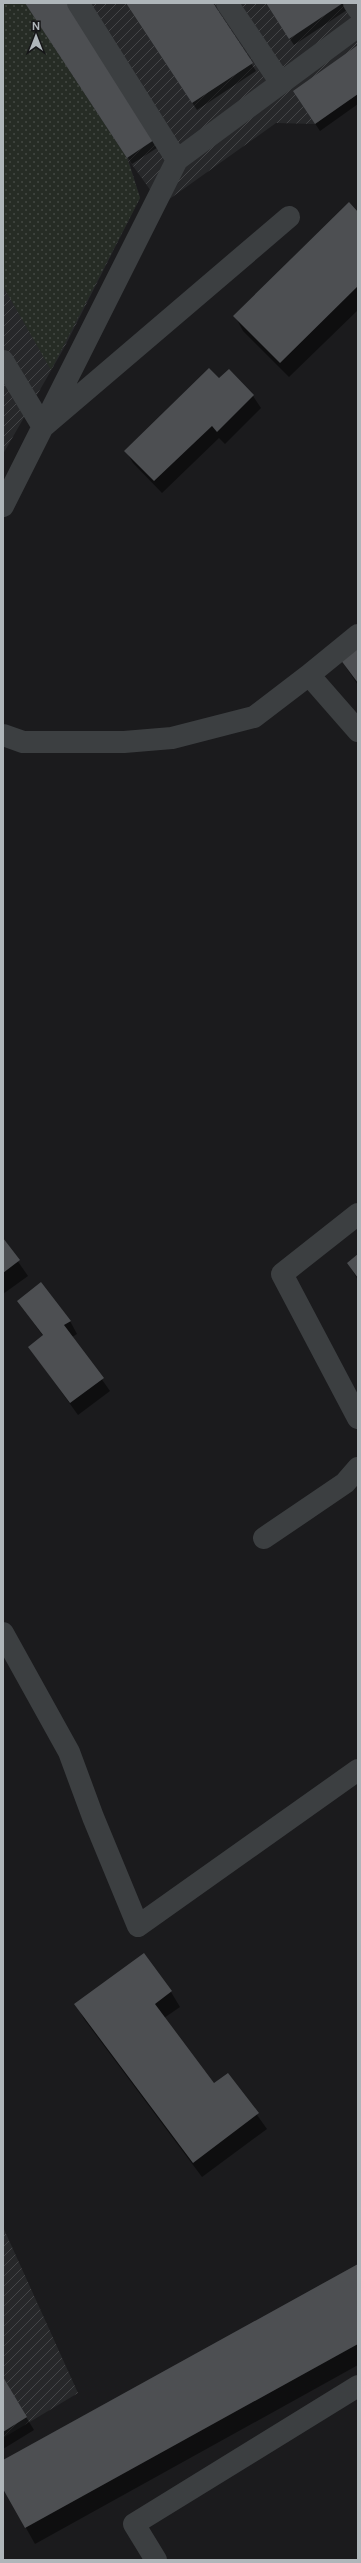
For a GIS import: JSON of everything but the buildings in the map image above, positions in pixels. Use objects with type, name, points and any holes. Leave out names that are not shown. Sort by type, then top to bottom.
[{"type":"lane","points":[[78,3],[176,160]]},
{"type":"lane","points":[[227,3],[281,83]]},
{"type":"lane","points":[[354,3],[358,9]]},
{"type":"lane","points":[[3,506],[176,160],[358,26]]},
{"type":"lane","points":[[43,426],[289,217]]},
{"type":"lane","points":[[3,361],[43,426]]},
{"type":"lane","points":[[3,735],[23,742],[124,742],[172,738],[254,717],[358,635]]},
{"type":"lane","points":[[309,675],[358,731]]},
{"type":"lane","points":[[358,1214],[282,1274],[358,1418]]},
{"type":"lane","points":[[264,1538],[346,1483],[358,1468]]},
{"type":"lane","points":[[3,1633],[69,1752],[138,1926],[358,1770]]},
{"type":"lane","points":[[156,2560],[134,2524],[358,2386]]},
{"type":"shaded area","points":[[3,3],[358,3],[358,94],[315,124],[276,123],[161,205],[128,159],[140,198],[64,348],[3,454]]},
{"type":"shaded area","points":[[3,3],[25,3],[127,158],[140,198],[51,370],[3,286]]},
{"type":"shaded area","points":[[3,2227],[78,2393],[3,2438]]}]
